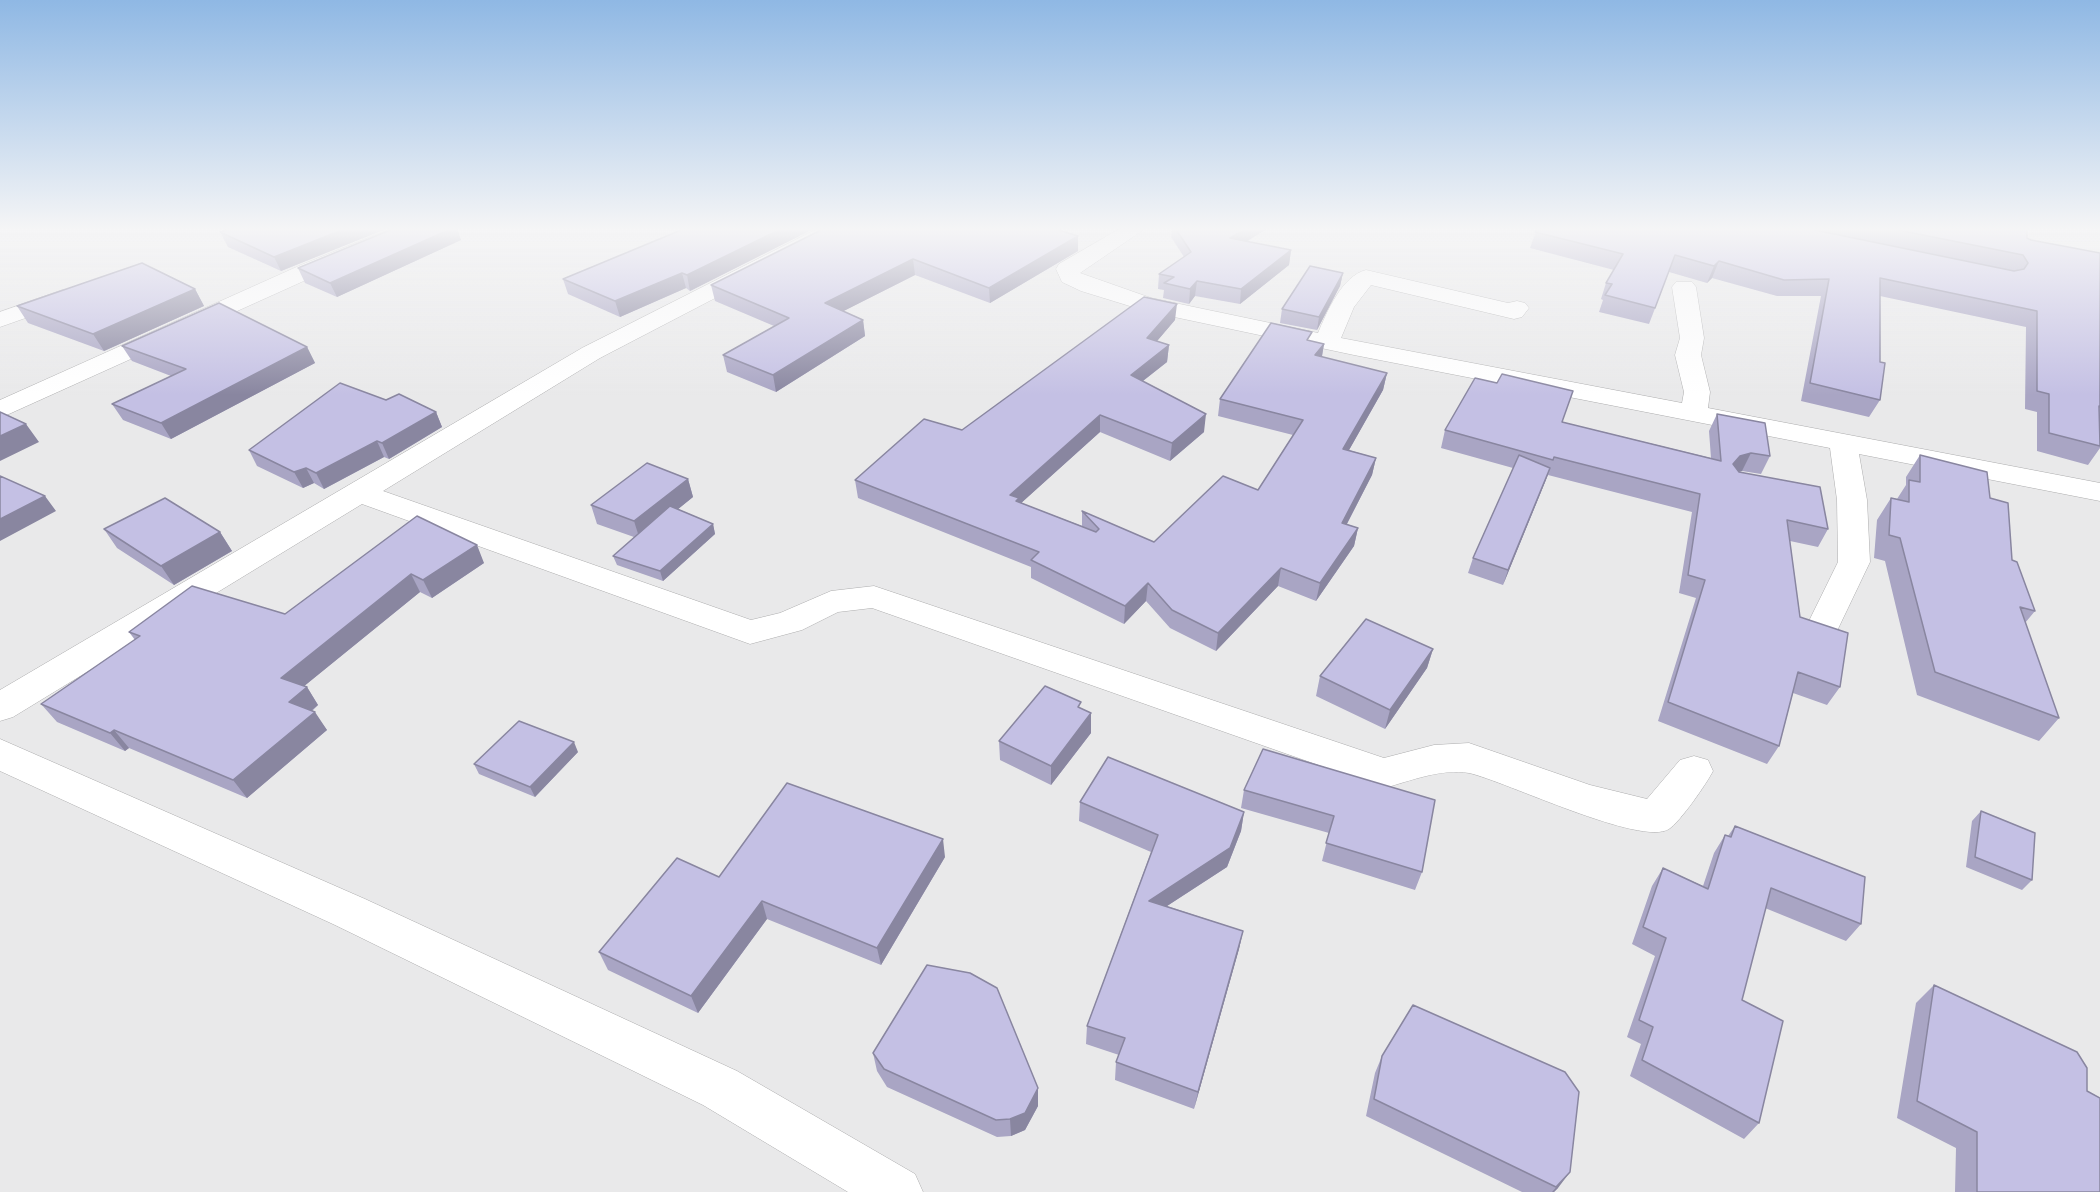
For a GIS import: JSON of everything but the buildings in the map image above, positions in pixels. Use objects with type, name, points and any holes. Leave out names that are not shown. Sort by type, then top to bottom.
[{"type":"street","points":[[0,410],[279,284]]},
{"type":"street","points":[[0,707],[591,353],[726,284]]},
{"type":"street","points":[[1084,284],[1146,303],[1327,342],[1694,416],[2100,492]]},
{"type":"street","points":[[1327,342],[1336,317],[1352,290],[1359,284]]},
{"type":"street","points":[[1392,284],[1492,309],[1514,312],[1517,308]]},
{"type":"street","points":[[1684,287],[1692,338],[1688,355],[1697,392],[1694,416]]},
{"type":"street","points":[[0,320],[81,290]]},
{"type":"street","points":[[1825,622],[1854,562],[1852,500],[1843,443]]},
{"type":"street","points":[[360,493],[750,632],[790,622],[831,602],[874,597],[1384,773],[1434,760],[1469,758],[1588,800],[1655,816],[1694,771]]},
{"type":"street","points":[[1821,494],[1852,500]]},
{"type":"street","points":[[0,754],[350,912],[720,1088],[897,1192]]}]
